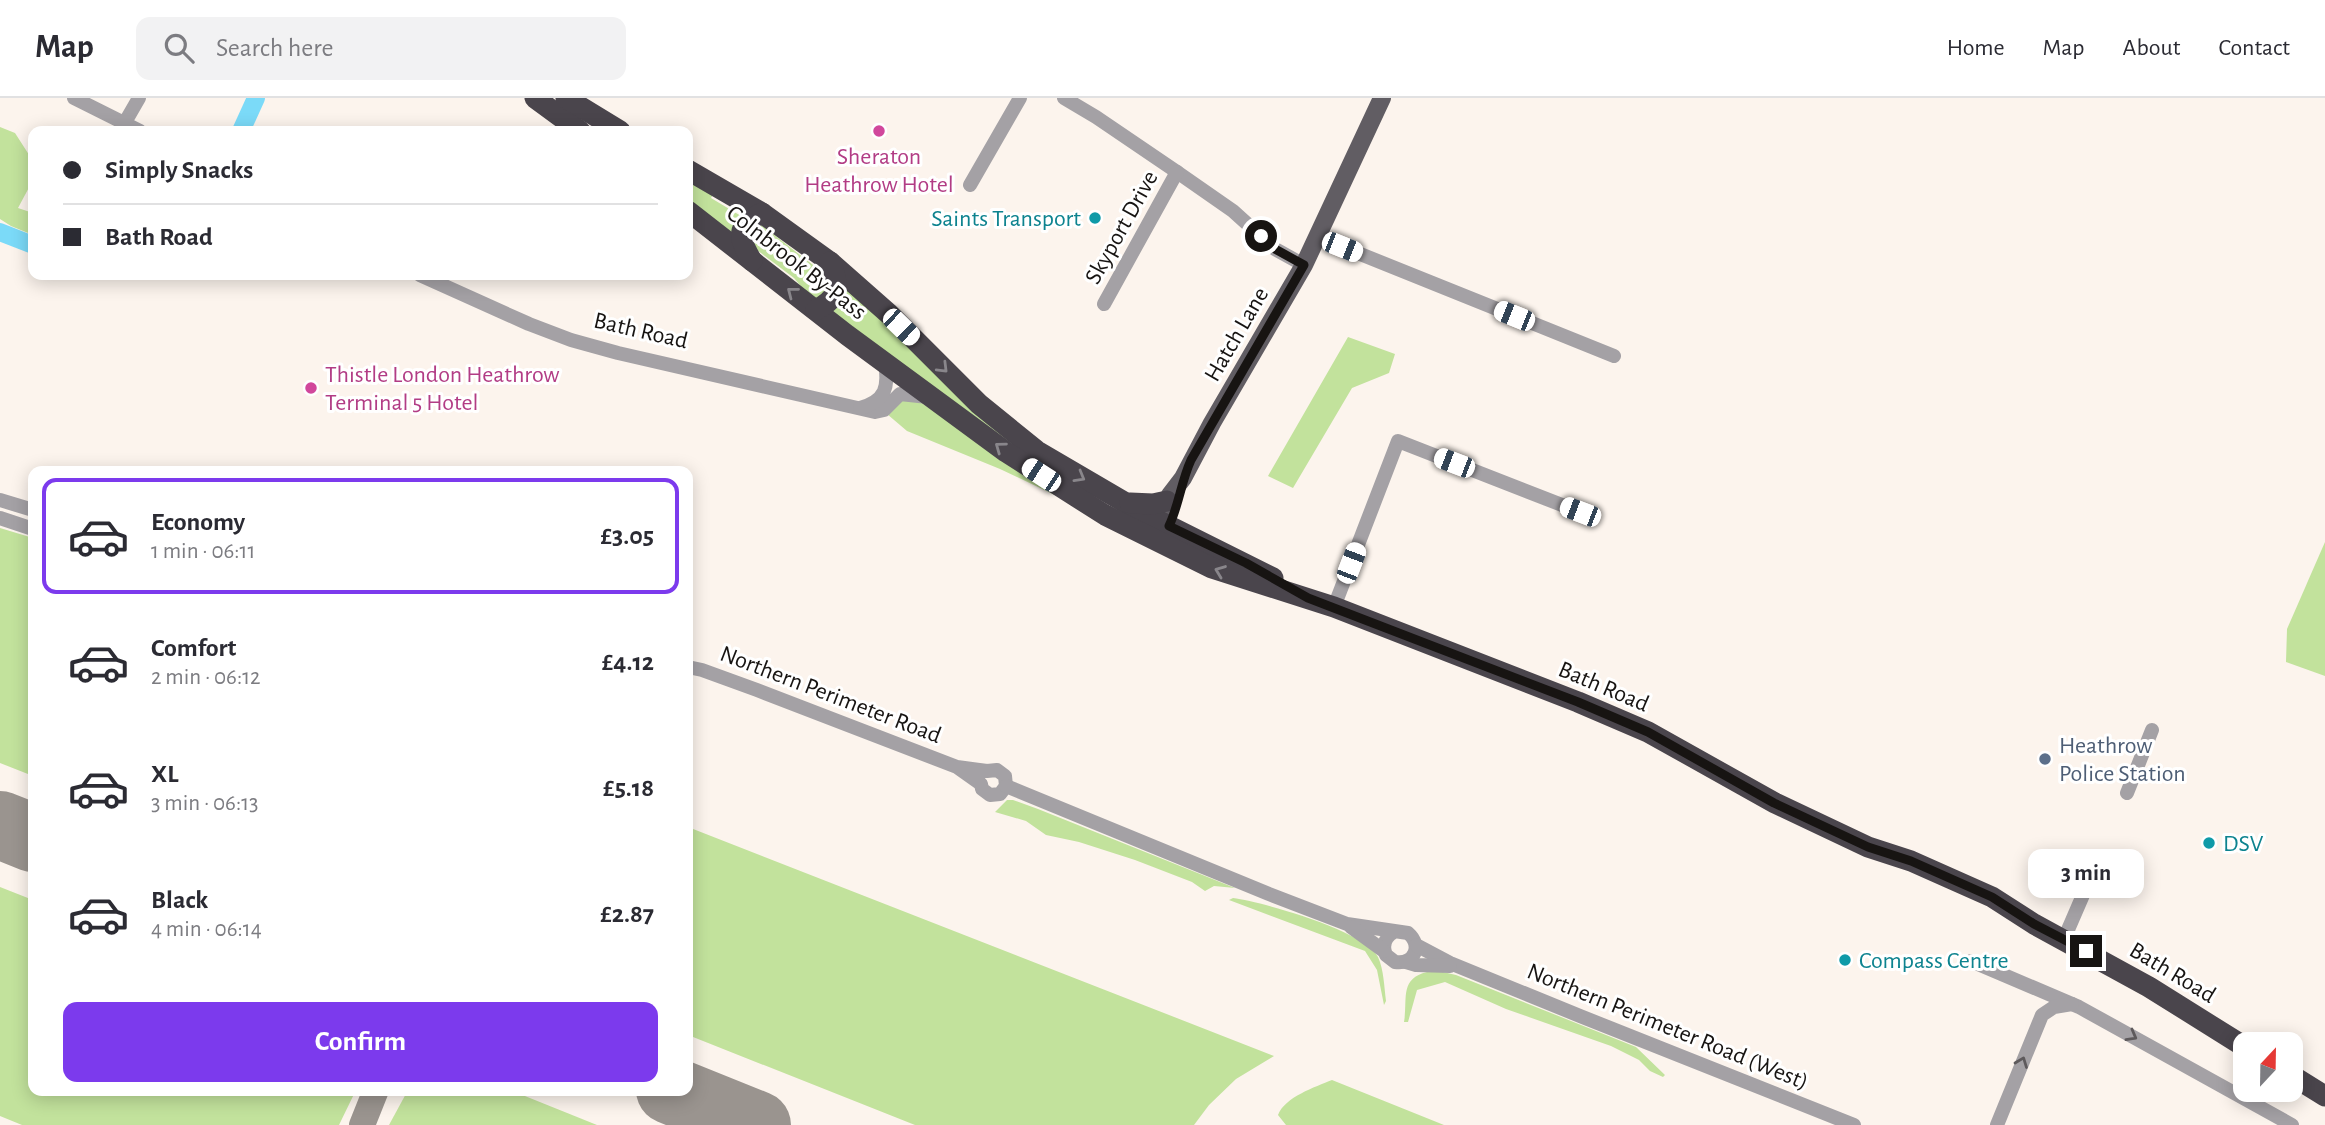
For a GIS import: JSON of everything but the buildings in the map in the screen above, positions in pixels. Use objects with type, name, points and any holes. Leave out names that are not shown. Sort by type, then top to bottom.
[{"type":"highway","points":[[536,98],[573,126]]},
{"type":"highway","points":[[566,98],[612,126]]},
{"type":"highway","name":"Colnbrook By-Pass","points":[[693,173],[762,213],[830,262],[863,290],[979,404],[1022,440],[1125,502],[1159,532],[1225,573],[1308,598]]},
{"type":"highway","points":[[753,262],[742,243],[741,231],[746,222],[762,213]]},
{"type":"highway","name":"Colnbrook By-Pass","points":[[693,215],[1006,452],[1077,499],[1159,532]]},
{"type":"highway","points":[[816,310],[828,303],[836,290],[836,279],[830,262]]},
{"type":"highway","points":[[1125,502],[1145,505],[1167,501]]},
{"type":"highway","name":"Bath Road","points":[[1308,598],[1578,702],[1648,732],[1774,803],[1868,847],[1911,861],[1992,897],[2034,924],[2149,987],[2233,1040]]},
{"type":"highway","points":[[2303,1082],[2325,1096]]},
{"type":"main road","name":"Hatch Lane","points":[[1159,532],[1167,501],[1304,265],[1382,98]]},
{"type":"main road","name":"Hatch Lane","points":[[1159,532],[1174,514],[1182,478]]},
{"type":"street","points":[[74,98],[129,126]]},
{"type":"street","points":[[124,124],[139,98]]},
{"type":"street","points":[[970,185],[1020,98]]},
{"type":"street","name":"Skyport Drive","points":[[1063,98],[1177,172],[1233,211],[1275,249],[1304,265]]},
{"type":"street","name":"Skyport Drive","points":[[1104,304],[1177,172]]},
{"type":"street","points":[[1318,237],[1614,356]]},
{"type":"street","name":"Bath Road","points":[[431,280],[570,340],[618,353],[876,412],[882,411],[900,394],[936,399]]},
{"type":"street","points":[[860,408],[876,401],[885,391],[888,381],[885,362]]},
{"type":"street","points":[[1334,607],[1398,441],[1580,512]]},
{"type":"street","points":[[1,504],[28,512]]},
{"type":"street","points":[[0,518],[28,526]]},
{"type":"street","name":"Northern Perimeter Road","points":[[693,668],[769,694],[984,777]]},
{"type":"street","points":[[2127,793],[2151,730]]},
{"type":"street","points":[[992,769],[1002,772],[1007,781],[1006,786],[1000,794],[990,795],[982,789],[984,777],[992,769]]},
{"type":"street","points":[[1006,786],[1347,924],[1408,933],[1416,945],[1413,957],[1406,962],[1391,961],[1384,951],[1347,924]]},
{"type":"street","points":[[2064,939],[2099,858]]},
{"type":"street","points":[[1384,951],[1386,939],[1394,932]]},
{"type":"street","name":"Northern Perimeter Road (West)","points":[[1416,945],[1466,969],[1854,1125]]},
{"type":"street","points":[[1971,961],[2072,1004],[2292,1125]]},
{"type":"street","name":"Northern Perimeter Road (West)","points":[[1406,962],[1466,969]]},
{"type":"street","points":[[1997,1125],[2044,1003],[2032,986]]},
{"type":"street","points":[[2039,1021],[2050,1009],[2060,1004],[2072,1004]]},
{"type":"green space","points":[[0,127],[15,133],[28,153],[28,189],[18,208],[28,211],[28,233],[0,219]]},
{"type":"green space","points":[[693,179],[715,191],[711,198],[741,216],[735,240],[693,208]]},
{"type":"green space","points":[[756,221],[830,278],[821,301],[808,295],[794,278],[753,247],[747,230]]},
{"type":"green space","points":[[844,286],[1084,496],[829,311]]},
{"type":"green space","points":[[1348,337],[1395,354],[1389,373],[1352,388],[1293,488],[1268,476]]},
{"type":"green space","points":[[898,402],[920,402],[1080,507],[1000,469],[907,431],[887,414]]},
{"type":"green space","points":[[0,528],[28,536],[28,774],[0,763]]},
{"type":"green space","points":[[2325,542],[2325,676],[2286,662],[2287,629]]},
{"type":"green space","points":[[1007,800],[1038,809],[1235,888],[1214,886],[1205,891],[1192,882],[1135,860],[1079,842],[1046,835],[1026,821],[995,812]]},
{"type":"green space","points":[[693,829],[1274,1056],[1236,1079],[1209,1105],[1194,1125],[915,1125],[693,1037]]},
{"type":"green space","points":[[0,887],[28,898],[28,1096],[353,1096],[339,1125],[22,1125],[0,1116]]},
{"type":"green space","points":[[1233,898],[1312,919],[1370,947],[1382,967],[1386,1001],[1384,1005],[1377,970],[1365,951],[1229,900]]},
{"type":"green space","points":[[1427,972],[1456,975],[1636,1047],[1665,1075],[1663,1077],[1650,1071],[1639,1060],[1611,1046],[1506,1009],[1445,982],[1417,990],[1408,1022],[1404,1022],[1408,985],[1418,975]]},
{"type":"green space","points":[[1332,1080],[1444,1125],[1286,1125],[1278,1115],[1287,1103],[1301,1093]]},
{"type":"green space","points":[[405,1096],[525,1096],[597,1125],[389,1125]]},
{"type":"waterway","points":[[243,126],[256,98]]},
{"type":"waterway","points":[[0,232],[28,243]]},
{"type":"taxiway","points":[[362,1125],[374,1096]]},
{"type":"runway","points":[[0,825],[28,836]]},
{"type":"runway","points":[[685,1096],[757,1125]]},
{"type":"place","name":"Sheraton Heathrow Hotel","points":[[879,131]]},
{"type":"place","name":"Saints Transport","points":[[1095,218]]},
{"type":"place","name":"Thistle London Heathrow Terminal 5 Hotel","points":[[311,388]]},
{"type":"place","name":"Heathrow Police Station","points":[[2045,759]]},
{"type":"place","name":"DSV","points":[[2209,843]]},
{"type":"place","name":"Compass Centre","points":[[1845,960]]},
{"type":"route","points":[[1261,236],[1275,249],[1304,265],[1191,460],[1182,478],[1169,526],[1246,563],[1308,598],[1578,702],[1648,732],[1774,803],[1868,847],[1911,861],[1992,897],[2034,924],[2086,951]]}]
